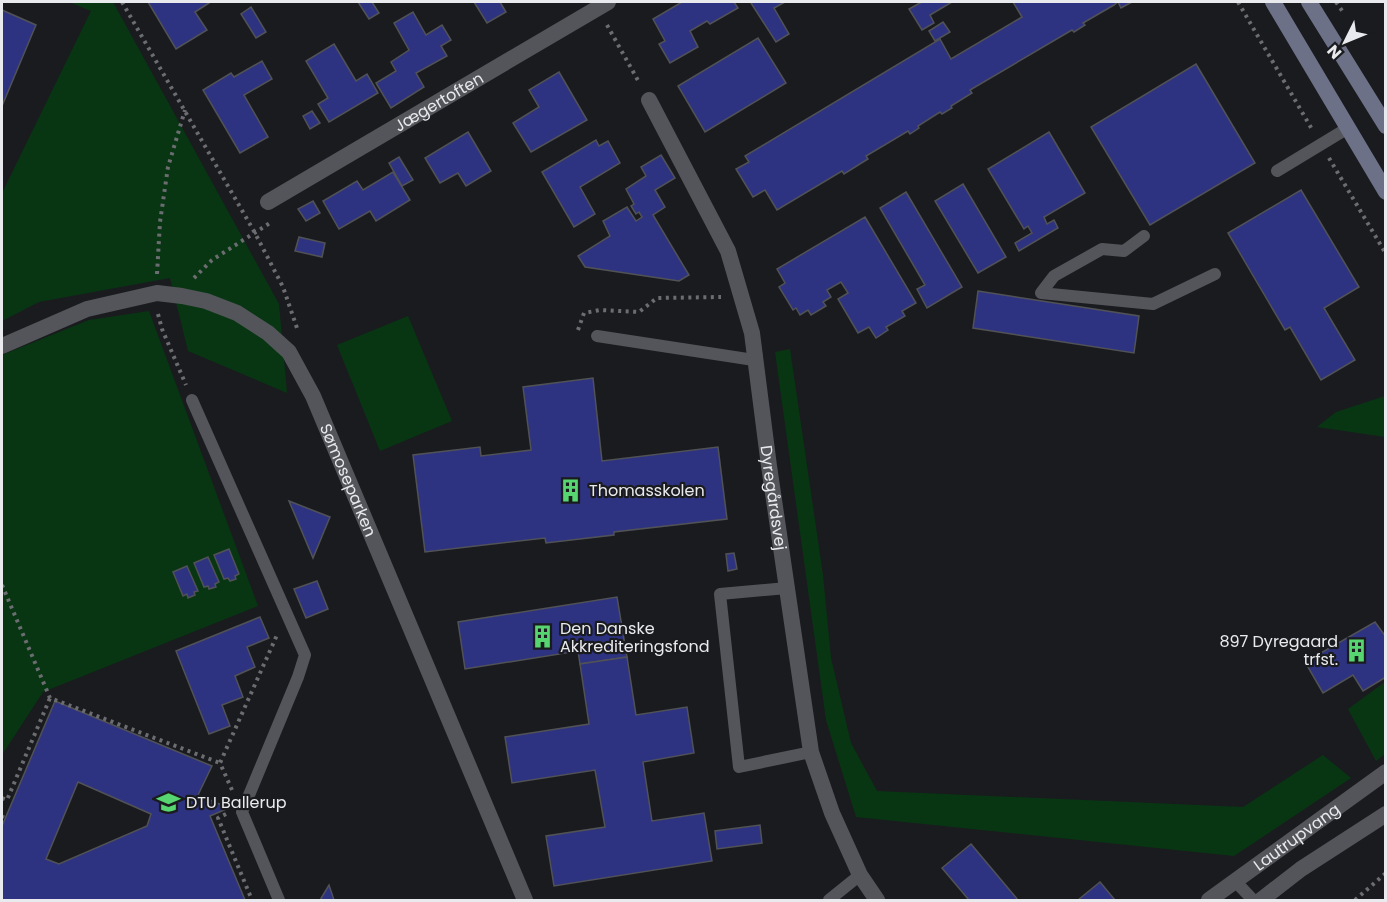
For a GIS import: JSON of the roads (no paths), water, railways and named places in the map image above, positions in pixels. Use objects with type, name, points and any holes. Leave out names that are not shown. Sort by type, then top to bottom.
[{"type":"main road","points":[[1273,2],[1386,192]]},
{"type":"main road","points":[[1309,2],[1386,126]]},
{"type":"street","name":"Jægertoften","points":[[268,202],[599,4]]},
{"type":"street","name":"Dyregårdsvej","points":[[649,100],[728,251],[741,296],[754,342],[754,360],[811,752],[832,813],[860,874],[877,900]]},
{"type":"street","name":"Sømoseparken","points":[[2,346],[87,309],[157,293],[206,301],[237,313],[268,333],[289,352],[313,396],[525,900]]},
{"type":"street","name":"Lautrupvang","points":[[1209,900],[1386,772]]},
{"type":"street","name":"Lautrupvang","points":[[1261,900],[1301,869],[1386,814]]},
{"type":"lane","points":[[1277,171],[1348,128]]},
{"type":"lane","points":[[1144,236],[1124,251],[1102,249],[1054,276],[1041,292],[1153,304],[1215,274]]},
{"type":"lane","points":[[597,336],[754,360]]},
{"type":"lane","points":[[192,400],[305,655],[298,677],[241,810],[279,900]]},
{"type":"lane","points":[[786,588],[720,594],[739,767],[811,752]]},
{"type":"lane","points":[[829,900],[860,874]]},
{"type":"lane","points":[[1235,881],[1253,900]]},
{"type":"place","name":"Thomasskolen","points":[[571,490]]},
{"type":"place","name":"Den Danske Akkrediteringsfond","points":[[542,637]]},
{"type":"place","name":"897 Dyregaard trfst.","points":[[1356,650]]},
{"type":"place","name":"DTU Ballerup","points":[[168,802]]}]
